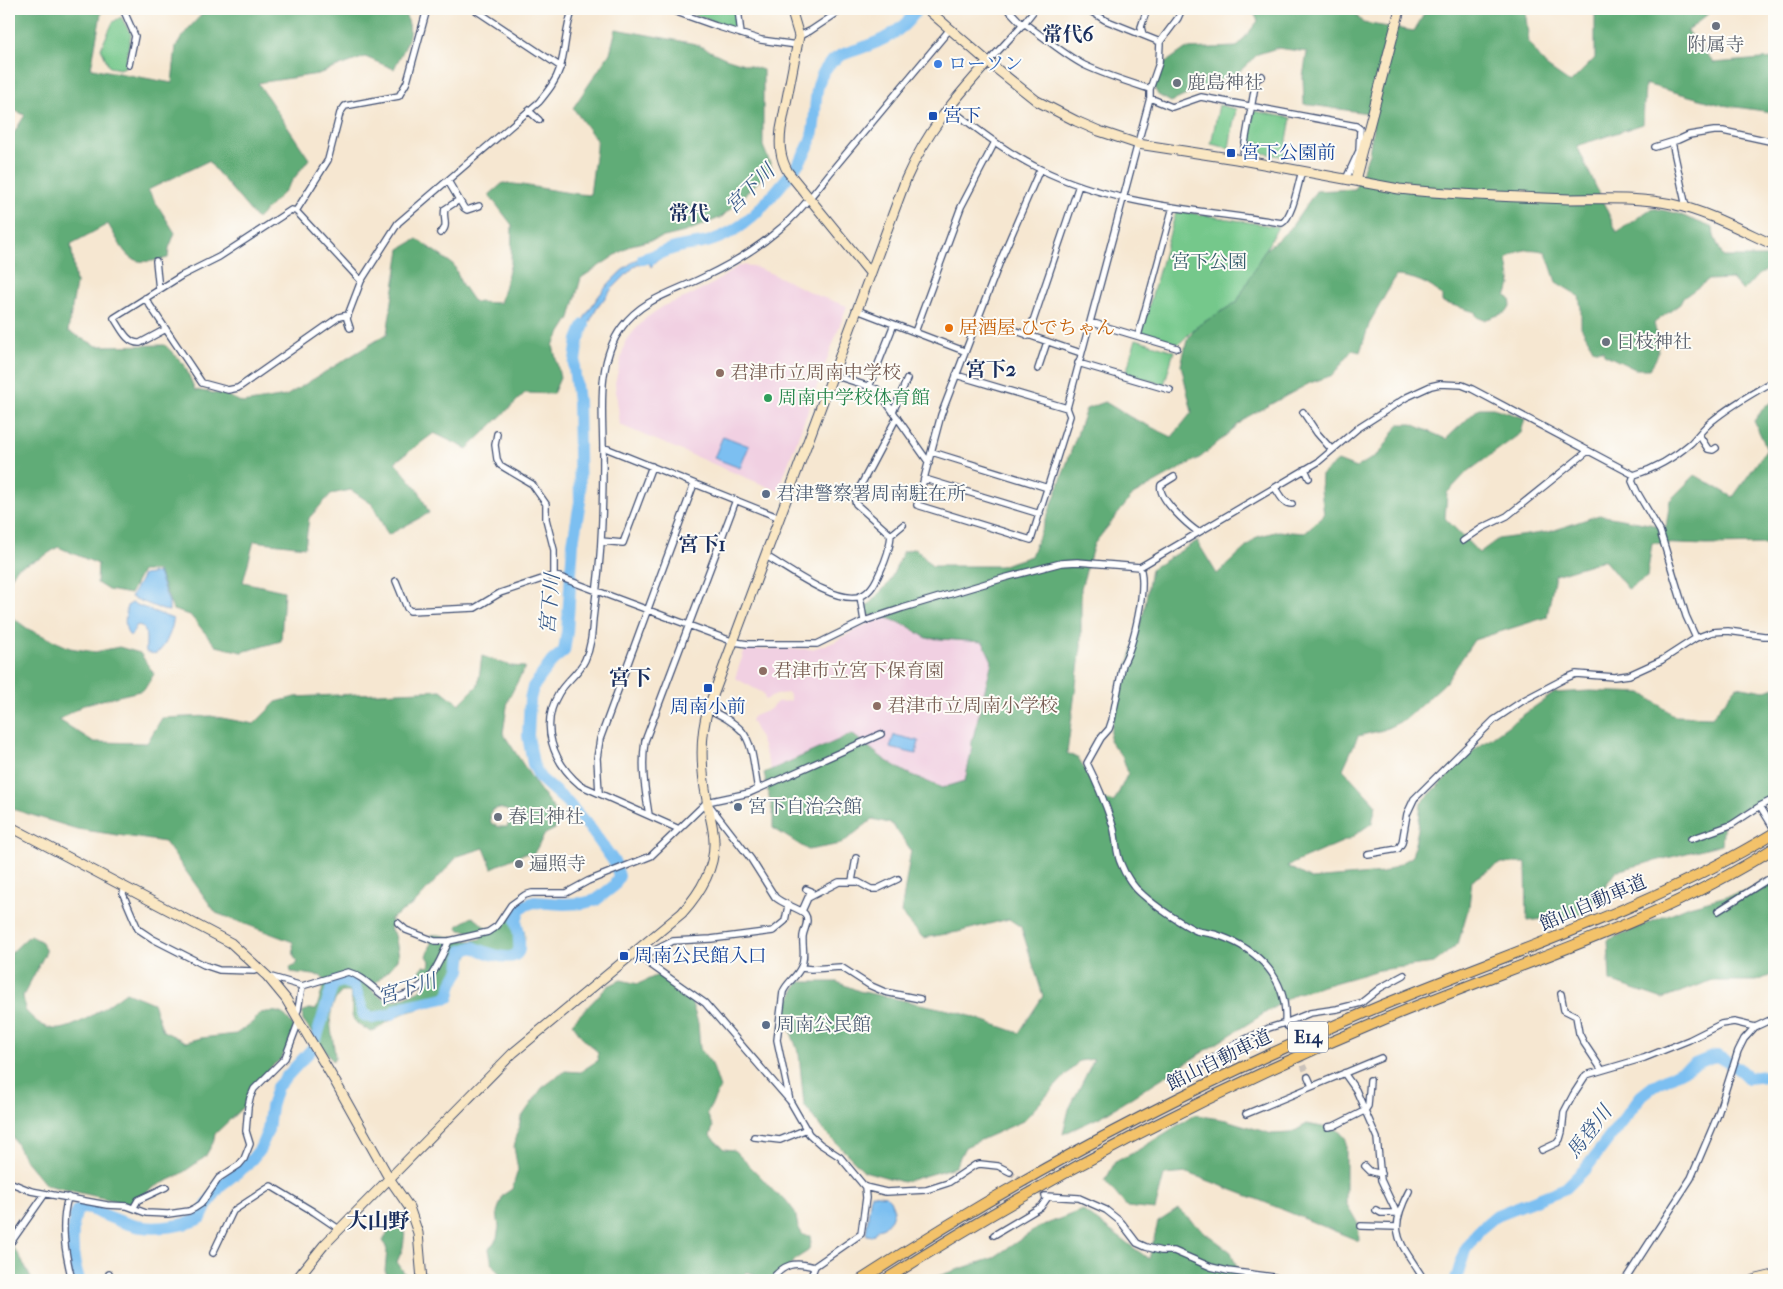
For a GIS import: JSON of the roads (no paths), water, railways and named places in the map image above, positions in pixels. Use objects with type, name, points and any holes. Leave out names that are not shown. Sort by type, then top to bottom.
[{"type":"highway","name":"館山自動車道","points":[[861,1280],[908,1249],[1007,1190],[1105,1136],[1193,1091],[1278,1050],[1372,1009],[1569,933],[1643,902],[1713,868],[1774,833]]},
{"type":"highway","name":"館山自動車道","points":[[885,1280],[960,1233],[1067,1171],[1181,1112],[1314,1049],[1651,913],[1716,881],[1774,848]]},
{"type":"street","points":[[123,9],[135,36],[129,65]]},
{"type":"street","points":[[296,211],[326,164],[340,113],[345,106],[398,96],[403,91],[427,9]]},
{"type":"street","points":[[474,9],[561,67]]},
{"type":"street","points":[[350,328],[347,319],[361,282],[398,223],[529,111],[550,90],[561,67],[569,18],[573,9]]},
{"type":"street","points":[[668,9],[761,40],[798,40],[843,9]]},
{"type":"street","points":[[738,9],[741,34]]},
{"type":"street","points":[[790,9],[798,40],[781,129],[782,161],[796,182],[871,274]]},
{"type":"street","points":[[1008,9],[1023,24],[1084,65],[1150,89]]},
{"type":"street","points":[[296,1280],[339,1229],[513,1053],[638,956],[682,914],[699,893],[708,873],[713,851],[713,835],[701,754],[708,709],[871,274],[913,164],[931,132],[948,107],[1035,9]]},
{"type":"street","points":[[1087,9],[1105,20],[1160,42]]},
{"type":"street","points":[[1143,35],[1141,27],[1148,9]]},
{"type":"street","points":[[1040,169],[964,351],[941,415],[917,505],[1031,540],[1070,416],[1067,408],[1150,98],[1150,89],[1159,63],[1160,42],[1178,18],[1182,9]]},
{"type":"street","points":[[1351,180],[1400,9]]},
{"type":"street","points":[[929,10],[988,62],[1037,101],[1099,131],[1138,144],[1242,160],[1400,189],[1439,193],[1656,201],[1686,208],[1774,245]]},
{"type":"street","points":[[679,828],[580,785],[563,768],[552,748],[550,723],[552,709],[558,695],[581,667],[590,647],[601,541],[602,421],[605,367],[608,356],[620,329],[646,303],[706,276],[751,250],[790,221],[950,29]]},
{"type":"street","points":[[1242,160],[1256,80],[1262,76]]},
{"type":"street","points":[[1150,98],[1169,107],[1200,97],[1358,127],[1360,129],[1359,151],[1351,180]]},
{"type":"street","points":[[948,107],[995,142],[1040,169],[1079,185],[1122,198],[1282,224],[1287,219],[1302,171]]},
{"type":"street","points":[[529,111],[538,120]]},
{"type":"street","points":[[1655,147],[1699,132],[1723,131],[1774,142]]},
{"type":"street","points":[[915,332],[961,207],[995,142]]},
{"type":"street","points":[[1672,142],[1686,208]]},
{"type":"street","points":[[448,181],[464,208],[467,210],[478,206]]},
{"type":"street","points":[[1028,336],[1079,185]]},
{"type":"street","points":[[440,233],[446,227],[445,209],[459,200]]},
{"type":"street","points":[[1138,336],[1173,207]]},
{"type":"street","points":[[166,329],[136,344],[129,340],[114,318],[158,290],[219,257],[291,210],[296,211],[361,282]]},
{"type":"street","points":[[156,261],[158,290]]},
{"type":"street","points":[[146,298],[202,383],[233,390],[339,317],[348,315]]},
{"type":"street","points":[[858,310],[964,351]]},
{"type":"street","points":[[978,318],[1081,354]]},
{"type":"street","points":[[1090,322],[1177,348]]},
{"type":"street","points":[[870,387],[894,324]]},
{"type":"street","points":[[1038,369],[1047,342]]},
{"type":"street","points":[[1078,363],[1170,390]]},
{"type":"street","points":[[833,375],[877,389],[929,463]]},
{"type":"street","points":[[956,375],[1067,408]]},
{"type":"street","points":[[891,535],[856,504],[854,500],[895,415],[907,379]]},
{"type":"street","points":[[396,581],[407,608],[420,611],[475,608],[500,593],[557,576],[734,642],[748,644],[817,644],[864,621],[1004,578],[1061,563],[1077,562],[1140,567],[1318,462],[1357,428],[1407,396],[1431,386],[1453,384],[1472,389],[1513,409],[1634,475],[1650,469],[1678,453],[1711,421],[1741,400],[1774,381]]},
{"type":"street","points":[[1303,412],[1317,434],[1332,450]]},
{"type":"street","points":[[498,434],[495,445],[500,465],[532,484],[546,504],[546,520],[554,550],[557,576]]},
{"type":"street","points":[[1699,434],[1708,449],[1716,448]]},
{"type":"street","points":[[603,447],[780,518]]},
{"type":"street","points":[[1463,541],[1482,528],[1507,516],[1588,451]]},
{"type":"street","points":[[932,452],[1048,488]]},
{"type":"street","points":[[601,541],[623,543],[652,466]]},
{"type":"street","points":[[1305,470],[1309,478]]},
{"type":"street","points":[[1634,475],[1632,481],[1637,492],[1660,531],[1686,616],[1696,638]]},
{"type":"street","points":[[1174,477],[1161,485],[1161,491],[1182,520],[1198,532]]},
{"type":"street","points":[[925,479],[1040,514]]},
{"type":"street","points":[[599,794],[597,758],[600,739],[694,484]]},
{"type":"street","points":[[1275,488],[1284,501],[1292,504]]},
{"type":"street","points":[[649,815],[642,758],[645,741],[736,500]]},
{"type":"street","points":[[766,556],[826,591],[853,598],[868,591],[874,584],[887,555],[891,535],[903,524]]},
{"type":"street","points":[[1140,567],[1142,581],[1136,628],[1128,655],[1123,664],[1112,720],[1109,729],[1101,738],[1088,763],[1113,825],[1120,864],[1142,895],[1198,931],[1218,935],[1246,948],[1255,955],[1278,981],[1284,999],[1286,1025]]},
{"type":"street","points":[[860,596],[864,621]]},
{"type":"street","points":[[1368,854],[1398,849],[1402,843],[1407,814],[1414,799],[1494,720],[1516,705],[1566,678],[1576,674],[1614,677],[1629,676],[1662,660],[1696,638],[1712,632],[1728,631],[1774,636]]},
{"type":"street","points":[[708,709],[724,717],[743,732],[749,746],[758,789]]},
{"type":"street","points":[[398,924],[406,930],[430,940],[449,941],[488,932],[494,928],[511,905],[525,895],[532,893],[566,893],[602,875],[651,856],[707,802],[749,793],[881,734]]},
{"type":"street","points":[[1691,839],[1731,825],[1774,799]]},
{"type":"street","points":[[707,802],[751,858],[775,897],[805,914],[807,922],[803,935],[801,968],[786,985],[777,1040],[790,1101]]},
{"type":"street","points":[[1761,808],[1774,829]]},
{"type":"street","points":[[9,826],[231,944],[264,973],[297,1018],[336,1082],[389,1178],[409,1208],[419,1239],[422,1280]]},
{"type":"street","points":[[852,881],[856,858]]},
{"type":"street","points":[[1718,911],[1767,880],[1774,878]]},
{"type":"street","points":[[808,898],[839,882],[852,881],[863,884],[871,889],[877,889],[898,879]]},
{"type":"street","points":[[124,886],[123,894],[138,929],[148,935],[204,965],[219,970],[254,971],[302,986],[348,972],[366,980],[384,996],[394,999],[414,992],[426,983],[449,941]]},
{"type":"street","points":[[802,911],[811,891],[806,889]]},
{"type":"street","points":[[638,956],[674,942],[776,930],[785,921],[788,906]]},
{"type":"street","points":[[638,956],[705,1003],[790,1101],[807,1129],[820,1144],[840,1157],[865,1186],[886,1192],[926,1190],[948,1183],[975,1165],[980,1164],[998,1166],[1010,1172]]},
{"type":"street","points":[[801,968],[841,968],[869,985],[885,992],[920,999]]},
{"type":"street","points":[[1204,1064],[1233,1045],[1269,1028],[1286,1025],[1310,1013],[1360,1004],[1380,988],[1404,975]]},
{"type":"street","points":[[9,1182],[31,1191],[107,1205],[120,1205],[153,1214],[189,1211],[201,1204],[222,1175],[240,1165],[248,1151],[250,1144],[246,1131],[250,1098],[254,1089],[285,1058],[297,1018],[302,986]]},
{"type":"street","points":[[1561,994],[1564,1010],[1576,1016],[1579,1033],[1602,1070]]},
{"type":"street","points":[[1624,1280],[1692,1178],[1717,1117],[1738,1051],[1744,1039],[1755,1027],[1774,1020]]},
{"type":"street","points":[[1542,1150],[1557,1143],[1560,1139],[1564,1112],[1572,1095],[1583,1079],[1591,1073],[1644,1058],[1689,1040],[1721,1024],[1734,1022],[1755,1027]]},
{"type":"street","points":[[1246,1114],[1381,1058]]},
{"type":"street","points":[[1344,1073],[1356,1090],[1378,1142],[1382,1180],[1397,1214],[1397,1228],[1402,1246],[1424,1280]]},
{"type":"street","points":[[1308,1077],[1312,1086]]},
{"type":"street","points":[[1328,1127],[1364,1112],[1368,1106],[1370,1080]]},
{"type":"street","points":[[754,1137],[780,1140],[807,1129]]},
{"type":"street","points":[[1365,1166],[1370,1171],[1381,1174]]},
{"type":"street","points":[[213,1253],[233,1211],[271,1186],[339,1229]]},
{"type":"street","points":[[814,1280],[812,1274],[814,1267],[861,1234],[866,1198],[865,1186]]},
{"type":"street","points":[[134,1208],[138,1200],[166,1187]]},
{"type":"street","points":[[1397,1214],[1409,1191]]},
{"type":"street","points":[[12,1241],[45,1194]]},
{"type":"street","points":[[994,1235],[1041,1207],[1046,1197],[1079,1198],[1106,1210],[1121,1222],[1137,1243],[1146,1247],[1161,1251],[1174,1251],[1211,1267],[1285,1280]]},
{"type":"street","points":[[68,1198],[63,1227],[65,1251],[72,1280]]},
{"type":"street","points":[[1376,1210],[1381,1213],[1397,1214]]},
{"type":"street","points":[[1361,1226],[1397,1228]]},
{"type":"street","points":[[771,1280],[780,1270],[789,1265],[814,1267]]},
{"type":"street","points":[[1753,1280],[1774,1275]]},
{"type":"water","points":[[653,251],[658,251],[660,258],[651,267],[649,262],[637,264],[611,290],[597,308],[580,340],[574,338],[591,307],[612,280],[633,262]]},
{"type":"water","points":[[723,436],[749,446],[740,468],[714,458]]},
{"type":"water","points":[[158,573],[169,603],[169,611],[131,597],[143,575]]},
{"type":"water","points":[[132,603],[173,619],[168,637],[161,650],[157,653],[146,652],[145,632],[139,625],[136,626],[131,636],[128,634],[125,624],[126,613],[127,606]]},
{"type":"water","points":[[894,735],[919,741],[916,754],[890,748]]},
{"type":"water","points":[[871,1194],[886,1196],[894,1210],[891,1219],[872,1236],[866,1233]]},
{"type":"waterway","name":"宮下川","points":[[643,259],[724,236],[751,217],[787,179],[807,149],[814,127],[819,83],[827,67],[840,56],[889,36],[902,27],[917,9]]},
{"type":"waterway","name":"宮下川","points":[[317,1036],[333,984],[342,981],[354,985],[364,1015],[373,1018],[392,1014],[406,1006],[449,997],[452,983],[460,970],[462,951],[473,947],[503,957],[510,957],[518,952],[519,935],[516,921],[520,909],[534,902],[564,904],[596,900],[614,886],[619,876],[615,863],[590,828],[566,801],[540,778],[533,764],[528,736],[530,699],[533,687],[552,661],[564,651],[567,632],[573,543],[580,502],[578,402],[574,367],[578,340],[584,325]]},
{"type":"waterway","name":"宮下川","points":[[79,1280],[73,1245],[73,1227],[77,1210],[83,1208],[91,1209],[124,1222],[150,1228],[180,1225],[201,1218],[207,1205],[221,1185],[247,1165],[260,1149],[268,1130],[271,1107],[277,1087],[311,1050]]},
{"type":"waterway","name":"馬登川","points":[[1456,1280],[1465,1250],[1479,1230],[1497,1215],[1566,1188],[1587,1167],[1641,1096],[1655,1085],[1695,1064],[1717,1056],[1738,1068],[1748,1078],[1774,1075]]},
{"type":"tunnel","points":[[1287,1026],[1308,1077]]},
{"type":"tunnel","points":[[1010,1172],[1045,1196]]},
{"type":"place","name":"附属寺","points":[[1716,26]]},
{"type":"place","name":"ローソン","points":[[938,64]]},
{"type":"place","name":"鹿島神社","points":[[1177,83]]},
{"type":"place","name":"宮下","points":[[933,116]]},
{"type":"place","name":"宮下公園前","points":[[1231,153]]},
{"type":"place","name":"居酒屋 ひでちゃん","points":[[949,328]]},
{"type":"place","name":"日枝神社","points":[[1606,342]]},
{"type":"place","name":"君津市立周南中学校","points":[[720,373]]},
{"type":"place","name":"周南中学校体育館","points":[[768,398]]},
{"type":"place","name":"君津警察署周南駐在所","points":[[766,494]]},
{"type":"place","name":"君津市立宮下保育園","points":[[763,671]]},
{"type":"place","name":"周南小前","points":[[708,688]]},
{"type":"place","name":"君津市立周南小学校","points":[[877,706]]},
{"type":"place","name":"宮下自治会館","points":[[738,807]]},
{"type":"place","name":"春日神社","points":[[498,817]]},
{"type":"place","name":"遍照寺","points":[[519,864]]},
{"type":"place","name":"周南公民館入口","points":[[624,956]]},
{"type":"place","name":"周南公民館","points":[[766,1025]]},
{"type":"district","name":"常代6","points":[[1068,34]]},
{"type":"district","name":"常代","points":[[689,213]]},
{"type":"district","name":"宮下2","points":[[991,369]]},
{"type":"district","name":"宮下1","points":[[702,544]]},
{"type":"district","name":"宮下","points":[[630,678]]},
{"type":"district","name":"大山野","points":[[378,1221]]},
{"type":"park label","name":"宮下公園","points":[[1209,262]]}]
